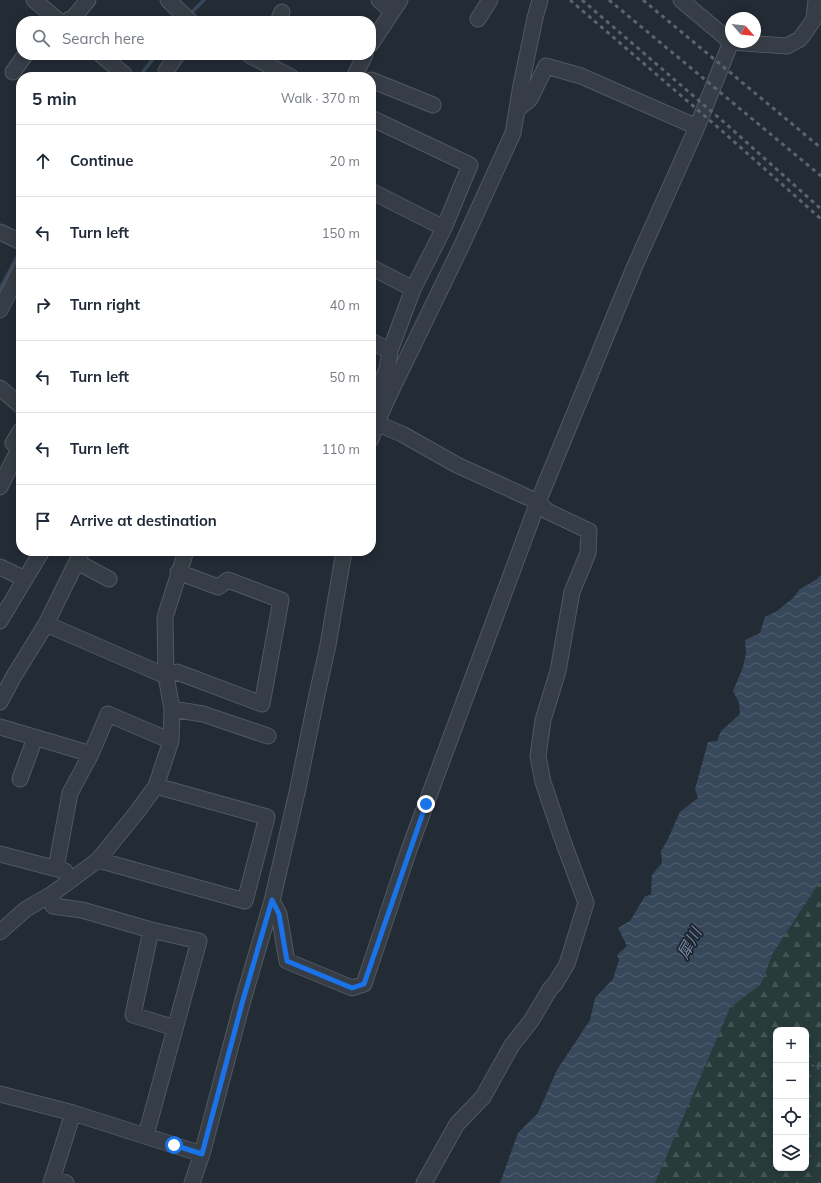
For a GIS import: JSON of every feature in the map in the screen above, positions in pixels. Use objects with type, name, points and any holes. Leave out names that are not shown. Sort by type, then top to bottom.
[{"type":"street","points":[[34,0],[53,16]]},
{"type":"street","points":[[75,16],[88,0]]},
{"type":"street","points":[[168,0],[185,16]]},
{"type":"street","points":[[376,36],[396,6],[378,0]]},
{"type":"street","points":[[478,19],[490,0]]},
{"type":"street","points":[[376,418],[461,247],[514,133],[524,70],[540,0]]},
{"type":"street","points":[[681,0],[725,37]]},
{"type":"street","points":[[761,44],[787,46],[800,39],[814,19],[816,0]]},
{"type":"street","points":[[272,900],[279,914],[287,961],[352,988],[364,984],[410,847],[538,502],[634,268],[697,127],[729,48]]},
{"type":"street","points":[[13,72],[21,60]]},
{"type":"street","points":[[107,60],[122,72]]},
{"type":"street","points":[[166,72],[174,60]]},
{"type":"street","points":[[264,60],[283,72]]},
{"type":"street","points":[[359,72],[363,60]]},
{"type":"street","points":[[518,109],[530,99],[546,66],[581,76],[697,127]]},
{"type":"street","points":[[376,82],[433,105]]},
{"type":"street","points":[[376,120],[470,165],[444,228],[413,289],[390,351],[387,369],[376,396]]},
{"type":"street","points":[[376,194],[444,228]]},
{"type":"street","points":[[0,232],[16,240]]},
{"type":"street","points":[[376,270],[413,289]]},
{"type":"street","points":[[0,310],[16,279]]},
{"type":"street","points":[[376,344],[390,351]]},
{"type":"street","points":[[0,388],[16,402]]},
{"type":"street","points":[[376,423],[402,434],[456,465],[538,502],[547,511],[589,531],[588,553],[572,592],[558,671],[543,720],[538,756],[543,782],[563,842],[586,903],[567,964],[531,1021],[512,1045],[483,1097],[457,1124],[424,1183]]},
{"type":"street","points":[[16,438],[13,443],[16,447]]},
{"type":"street","points":[[0,487],[16,459]]},
{"type":"street","points":[[0,621],[39,556]]},
{"type":"street","points":[[0,702],[46,624],[80,556],[109,579]]},
{"type":"street","points":[[0,932],[26,909],[52,894],[75,875],[98,860],[156,786],[171,741],[172,709],[166,676],[165,617],[184,556]]},
{"type":"street","points":[[192,1183],[202,1154],[243,1000],[272,900],[298,788],[328,645],[343,556]]},
{"type":"street","points":[[0,567],[25,579]]},
{"type":"street","points":[[46,624],[166,676],[177,672],[262,704],[281,600],[228,580],[218,587],[178,572]]},
{"type":"street","points":[[172,709],[203,714],[268,736]]},
{"type":"street","points":[[56,868],[70,793],[91,754],[108,714],[171,741]]},
{"type":"street","points":[[0,727],[91,754]]},
{"type":"street","points":[[20,779],[35,738]]},
{"type":"street","points":[[98,860],[245,901],[267,817],[156,786]]},
{"type":"street","points":[[0,854],[56,868],[75,875]]},
{"type":"street","points":[[52,894],[53,906],[82,910],[151,930],[199,941],[146,1135]]},
{"type":"street","points":[[151,930],[133,1015],[174,1028]]},
{"type":"street","points":[[1,1098],[73,1113],[202,1154]]},
{"type":"street","points":[[56,1182],[73,1113]]},
{"type":"path","points":[[817,1067],[821,1062]]},
{"type":"path","points":[[809,1064],[817,1067],[821,1071]]},
{"type":"green space","points":[[821,880],[821,1183],[655,1183],[730,1008],[761,984],[773,953]]},
{"type":"water","name":"犀川","points":[[821,575],[821,880],[773,953],[761,984],[730,1008],[655,1183],[500,1183],[518,1133],[538,1113],[557,1070],[590,1020],[595,998],[613,979],[619,960],[617,955],[627,946],[618,928],[630,921],[645,896],[651,895],[652,875],[662,863],[661,851],[680,812],[698,798],[695,789],[708,742],[717,741],[721,731],[740,714],[739,703],[733,691],[743,667],[746,653],[745,640],[760,633],[765,617],[777,611],[793,598],[800,589]]},
{"type":"waterway","points":[[190,14],[204,0]]},
{"type":"waterway","points":[[143,72],[152,60]]},
{"type":"waterway","points":[[0,289],[16,259]]},
{"type":"railway","points":[[570,0],[721,130],[821,219]]},
{"type":"railway","points":[[582,0],[726,124],[821,209]]},
{"type":"railway","points":[[609,0],[821,176]]},
{"type":"railway","points":[[643,0],[821,148]]},
{"type":"route","points":[[174,1145],[202,1154],[243,1000],[260,946],[272,900],[279,914],[287,961],[352,988],[364,984],[426,804]]}]
